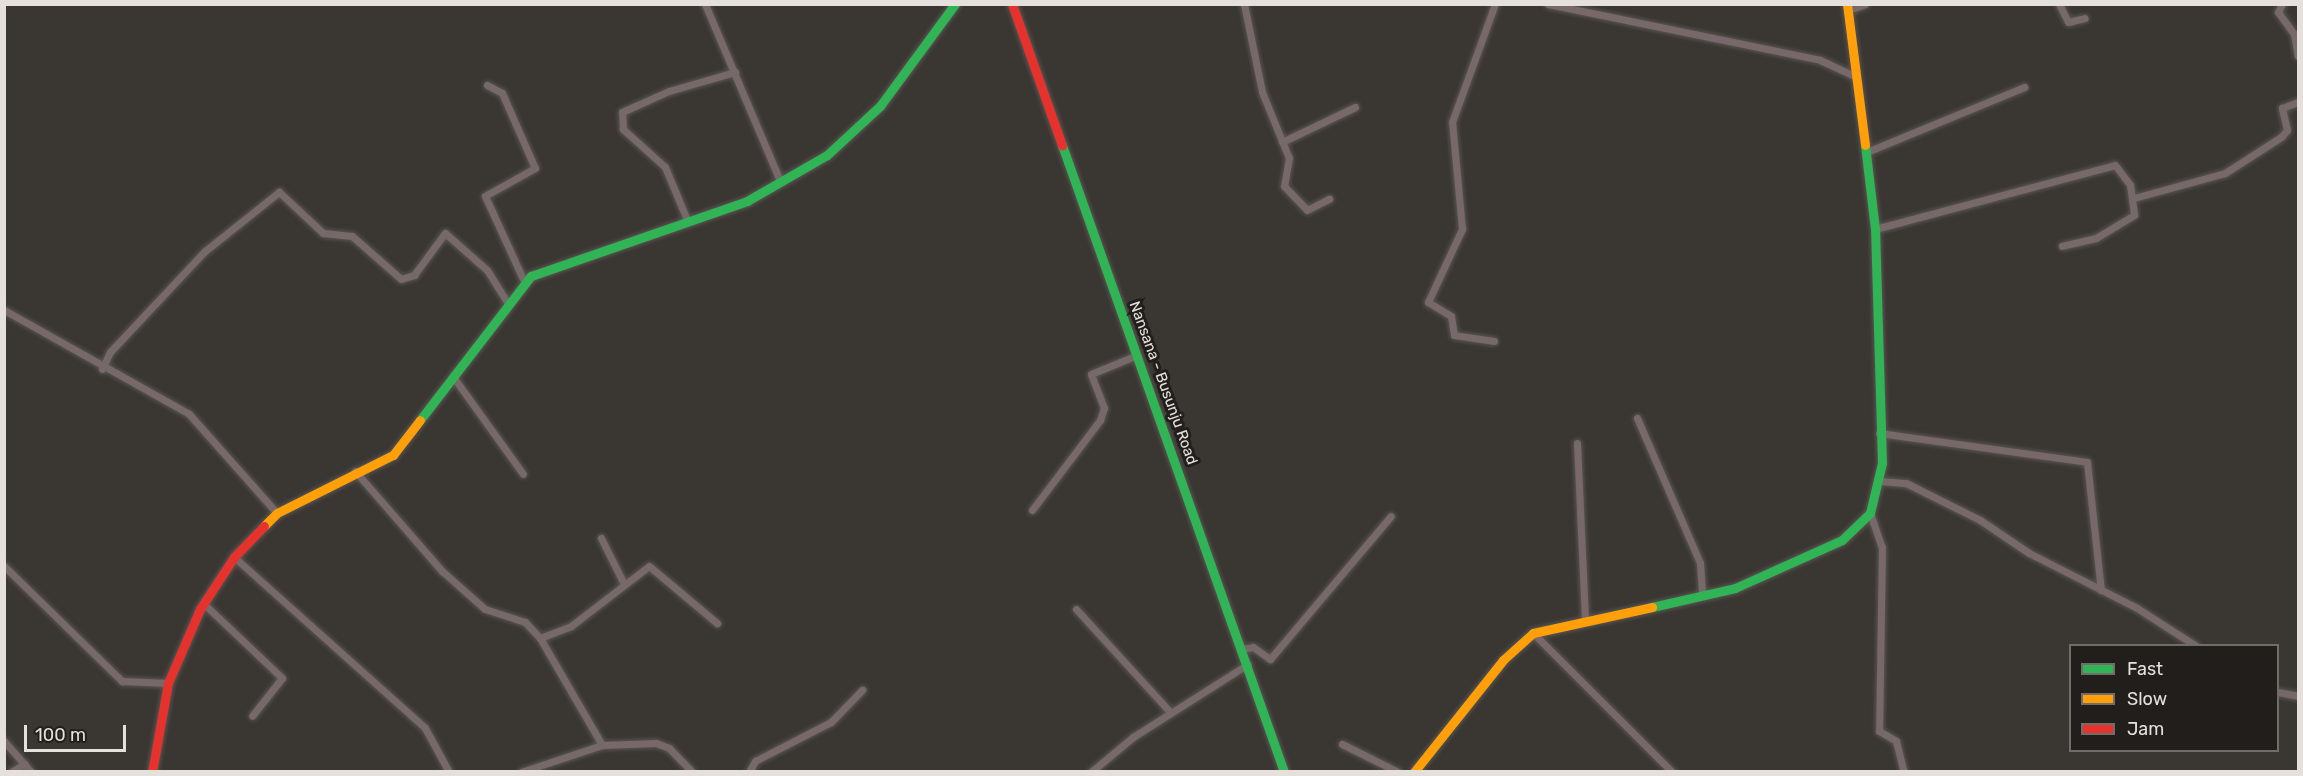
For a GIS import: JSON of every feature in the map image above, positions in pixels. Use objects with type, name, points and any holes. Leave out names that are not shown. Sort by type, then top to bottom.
[{"type":"street","points":[[705,4],[781,183]]},
{"type":"street","points":[[152,771],[168,683],[203,603],[234,557],[277,513],[355,471],[393,454],[454,378],[524,281],[688,222],[781,183],[861,126],[955,4]]},
{"type":"street","name":"Nansana - Busunju Road","points":[[1012,4],[1248,664],[1284,771]]},
{"type":"street","points":[[1244,4],[1262,92],[1290,168],[1284,186],[1300,207],[1312,209],[1329,200]]},
{"type":"street","points":[[1494,341],[1456,337],[1450,316],[1428,302],[1460,237],[1452,122],[1495,4]]},
{"type":"street","points":[[1548,4],[1820,60],[1860,80]]},
{"type":"street","points":[[1414,771],[1503,660],[1533,633],[1735,588],[1797,563],[1842,540],[1870,513],[1881,482],[1875,229],[1869,151],[1860,80],[1847,7],[1865,4]]},
{"type":"street","points":[[2059,4],[2068,22],[2085,18]]},
{"type":"street","points":[[2282,4],[2278,12],[2294,34],[2298,56]]},
{"type":"street","points":[[688,222],[665,167],[623,129],[622,112],[669,91],[735,72]]},
{"type":"street","points":[[487,85],[502,93],[535,168],[485,196],[524,281]]},
{"type":"street","points":[[1869,151],[2024,87]]},
{"type":"street","points":[[2134,198],[2225,172],[2282,137],[2287,130],[2282,108],[2298,102]]},
{"type":"street","points":[[1282,142],[1355,107]]},
{"type":"street","points":[[1875,229],[2107,166],[2122,170],[2134,198],[2134,215],[2121,225],[2062,246]]},
{"type":"street","points":[[102,369],[110,352],[205,250],[279,192],[323,233],[352,236],[401,279],[414,275],[446,233],[488,270],[507,302]]},
{"type":"street","points":[[4,310],[207,428],[277,513]]},
{"type":"street","points":[[1032,510],[1100,420],[1104,408],[1091,374],[1137,355]]},
{"type":"street","points":[[454,378],[523,474]]},
{"type":"street","points":[[1637,418],[1700,563],[1702,595]]},
{"type":"street","points":[[1879,433],[2029,450],[2087,462],[2101,590]]},
{"type":"street","points":[[1577,443],[1585,622]]},
{"type":"street","points":[[355,471],[442,571],[485,609],[525,622],[540,638],[602,745]]},
{"type":"street","points":[[1881,482],[1906,483],[2194,644]]},
{"type":"street","points":[[1870,513],[1882,548],[1879,731],[1896,741],[1905,771]]},
{"type":"street","points":[[1242,649],[1252,647],[1270,659],[1391,516]]},
{"type":"street","points":[[601,538],[624,584]]},
{"type":"street","points":[[234,557],[425,728],[449,771]]},
{"type":"street","points":[[4,566],[122,681],[168,683]]},
{"type":"street","points":[[540,638],[571,626],[624,584],[653,567],[717,623]]},
{"type":"street","points":[[203,603],[282,678],[252,716]]},
{"type":"street","points":[[1076,609],[1170,712]]},
{"type":"street","points":[[1533,633],[1672,771]]},
{"type":"street","points":[[1091,771],[1170,712],[1248,664]]},
{"type":"street","points":[[749,771],[755,761],[831,722],[862,690]]},
{"type":"street","points":[[2279,692],[2298,696]]},
{"type":"street","points":[[4,741],[31,771]]},
{"type":"street","points":[[521,771],[602,745],[661,744],[692,771]]},
{"type":"street","points":[[1342,744],[1398,771]]},
{"type":"street","points":[[11,771],[24,764]]},
{"type":"traffic: fast","points":[[420,420],[531,276],[747,201],[827,155],[880,106],[955,4]]},
{"type":"traffic: fast","points":[[1062,145],[1284,772]]},
{"type":"traffic: fast","points":[[1652,607],[1735,588],[1842,540],[1870,513],[1882,463],[1875,229],[1865,145]]},
{"type":"traffic: slow","points":[[1847,4],[1865,145]]},
{"type":"traffic: slow","points":[[264,526],[277,513],[393,455],[420,420]]},
{"type":"traffic: slow","points":[[1414,772],[1503,660],[1533,633],[1652,607]]},
{"type":"traffic: jam","points":[[1012,4],[1062,145]]},
{"type":"traffic: jam","points":[[152,772],[168,683],[200,609],[234,557],[264,526]]}]
